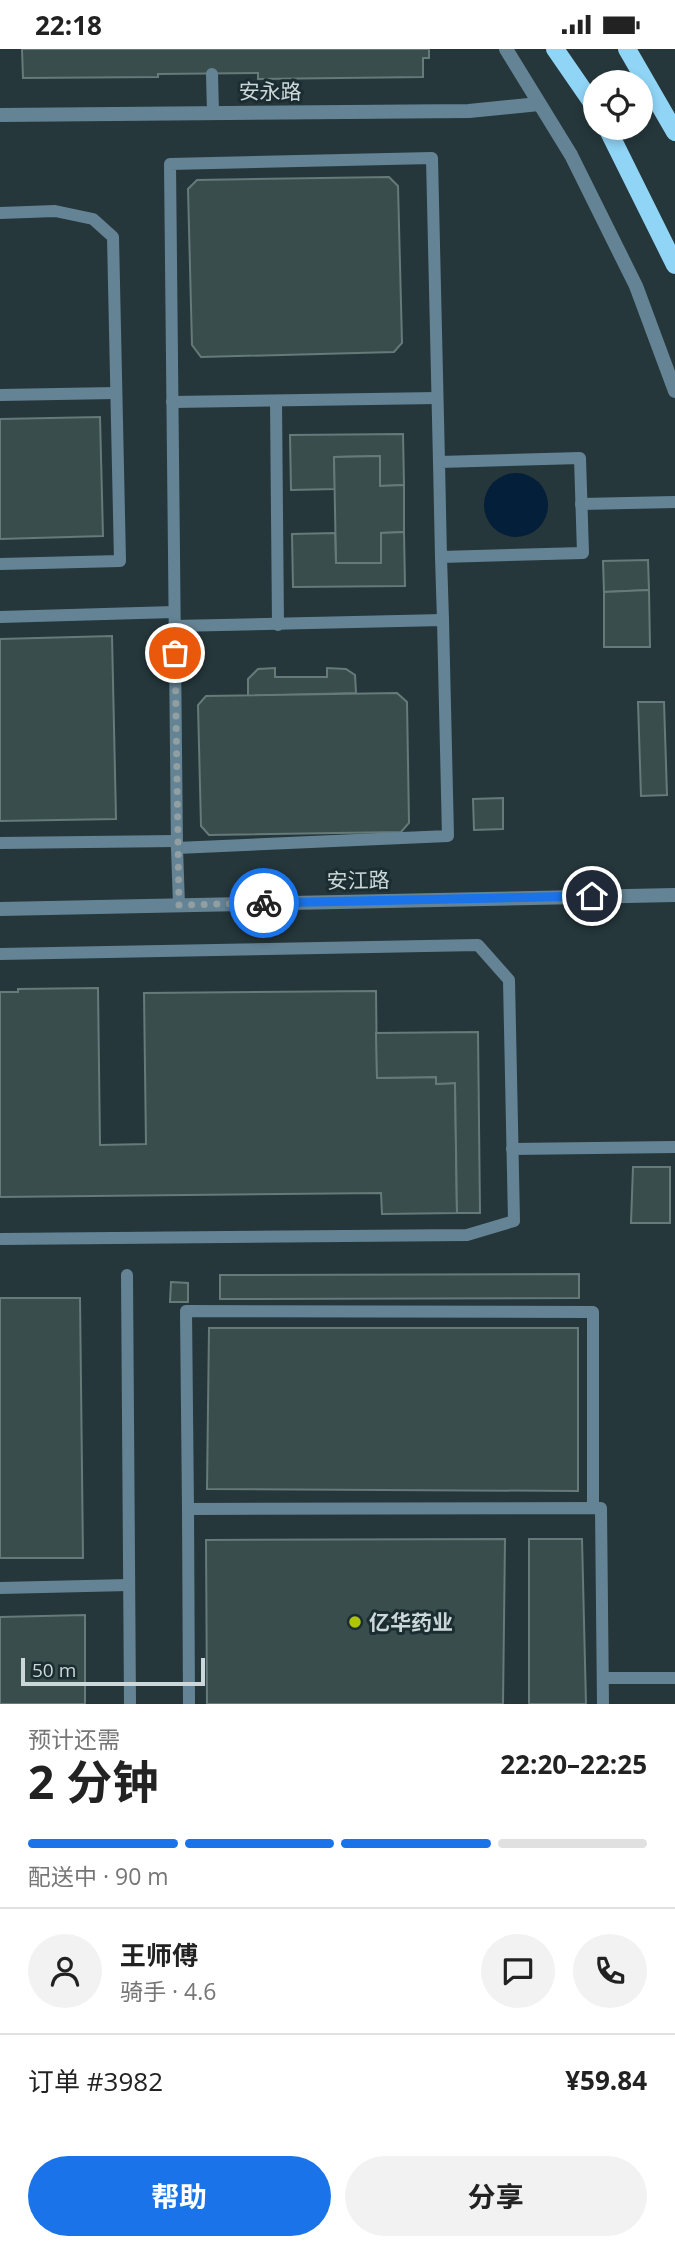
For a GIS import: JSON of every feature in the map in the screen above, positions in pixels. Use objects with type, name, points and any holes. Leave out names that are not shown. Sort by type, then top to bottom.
[{"type":"main road","points":[[555,49],[583,90]]},
{"type":"main road","points":[[627,49],[675,132]]},
{"type":"main road","points":[[613,140],[675,265]]},
{"type":"street","points":[[506,49],[572,155],[636,286],[675,391]]},
{"type":"street","name":"安永路","points":[[0,115],[469,111],[539,104]]},
{"type":"street","name":"安江路","points":[[0,909],[675,895]]},
{"type":"lane","points":[[212,74],[213,113]]},
{"type":"lane","points":[[0,843],[177,844],[448,836],[432,158],[170,164],[174,627],[177,844],[179,905]]},
{"type":"lane","points":[[0,213],[55,211],[93,219],[113,237],[120,561],[0,564]]},
{"type":"lane","points":[[0,395],[117,393]]},
{"type":"lane","points":[[172,402],[437,398]]},
{"type":"lane","points":[[276,401],[278,625]]},
{"type":"lane","points":[[439,462],[580,458],[583,554],[441,557]]},
{"type":"lane","points":[[581,504],[675,502]]},
{"type":"lane","points":[[0,617],[174,612]]},
{"type":"lane","points":[[174,627],[443,620]]},
{"type":"lane","points":[[0,954],[478,945],[509,980],[514,1221],[467,1235],[0,1239]]},
{"type":"lane","points":[[512,1149],[675,1147]]},
{"type":"lane","points":[[127,1275],[130,1704]]},
{"type":"lane","points":[[189,1704],[186,1311],[593,1312],[593,1508]]},
{"type":"lane","points":[[188,1509],[601,1508],[603,1704]]},
{"type":"lane","points":[[0,1588],[129,1585]]},
{"type":"lane","points":[[603,1678],[675,1678]]},
{"type":"water","points":[[516,473],[534,479],[542,487],[548,505],[542,523],[534,531],[516,537],[498,531],[490,523],[484,505],[490,487],[498,479]]},
{"type":"building","points":[[22,49],[429,49],[429,58],[423,58],[423,77],[258,79],[258,73],[23,78]]},
{"type":"building","points":[[389,177],[398,186],[402,343],[394,352],[201,357],[192,345],[188,189],[197,180]]},
{"type":"building","points":[[100,417],[103,536],[0,539],[0,419]]},
{"type":"building","points":[[403,434],[404,485],[380,486],[380,456],[334,457],[335,489],[291,490],[290,435]]},
{"type":"building","points":[[380,456],[380,486],[404,485],[404,532],[381,533],[381,563],[336,563],[334,457]]},
{"type":"building","points":[[404,532],[405,586],[293,587],[292,534],[335,533],[336,563],[381,563],[381,533]]},
{"type":"building","points":[[648,560],[649,590],[604,592],[603,561]]},
{"type":"building","points":[[649,590],[650,647],[604,647],[604,592]]},
{"type":"building","points":[[112,636],[116,819],[0,821],[0,639]]},
{"type":"building","points":[[275,668],[275,677],[327,677],[327,668],[346,669],[355,675],[356,693],[248,696],[248,679],[258,669]]},
{"type":"building","points":[[397,693],[407,702],[409,823],[401,832],[209,835],[201,826],[198,705],[206,696]]},
{"type":"building","points":[[638,702],[664,702],[667,795],[641,796]]},
{"type":"building","points":[[503,798],[503,829],[474,830],[473,799]]},
{"type":"building","points":[[98,988],[100,1145],[146,1144],[144,993],[376,991],[377,1078],[436,1077],[436,1084],[455,1083],[457,1213],[382,1214],[381,1193],[0,1197],[0,992],[18,992],[18,989]]},
{"type":"building","points":[[478,1032],[480,1213],[457,1213],[455,1083],[436,1084],[436,1077],[377,1078],[376,1033]]},
{"type":"building","points":[[633,1167],[670,1167],[670,1223],[631,1223]]},
{"type":"building","points":[[579,1274],[579,1298],[220,1299],[220,1275]]},
{"type":"building","points":[[171,1282],[188,1283],[188,1302],[170,1302]]},
{"type":"building","points":[[0,1298],[80,1298],[83,1558],[0,1558]]},
{"type":"building","points":[[209,1328],[578,1328],[578,1491],[207,1489]]},
{"type":"building","name":"亿华药业","points":[[505,1539],[503,1704],[207,1704],[206,1540]]},
{"type":"building","points":[[529,1539],[582,1539],[586,1704],[529,1704]]},
{"type":"building","points":[[85,1615],[85,1704],[0,1704],[0,1617]]},
{"type":"way so far","points":[[175,653],[179,905],[264,903]]},
{"type":"place","name":"亿华药业","points":[[355,1622]]},
{"type":"route","points":[[264,903],[592,896]]}]
